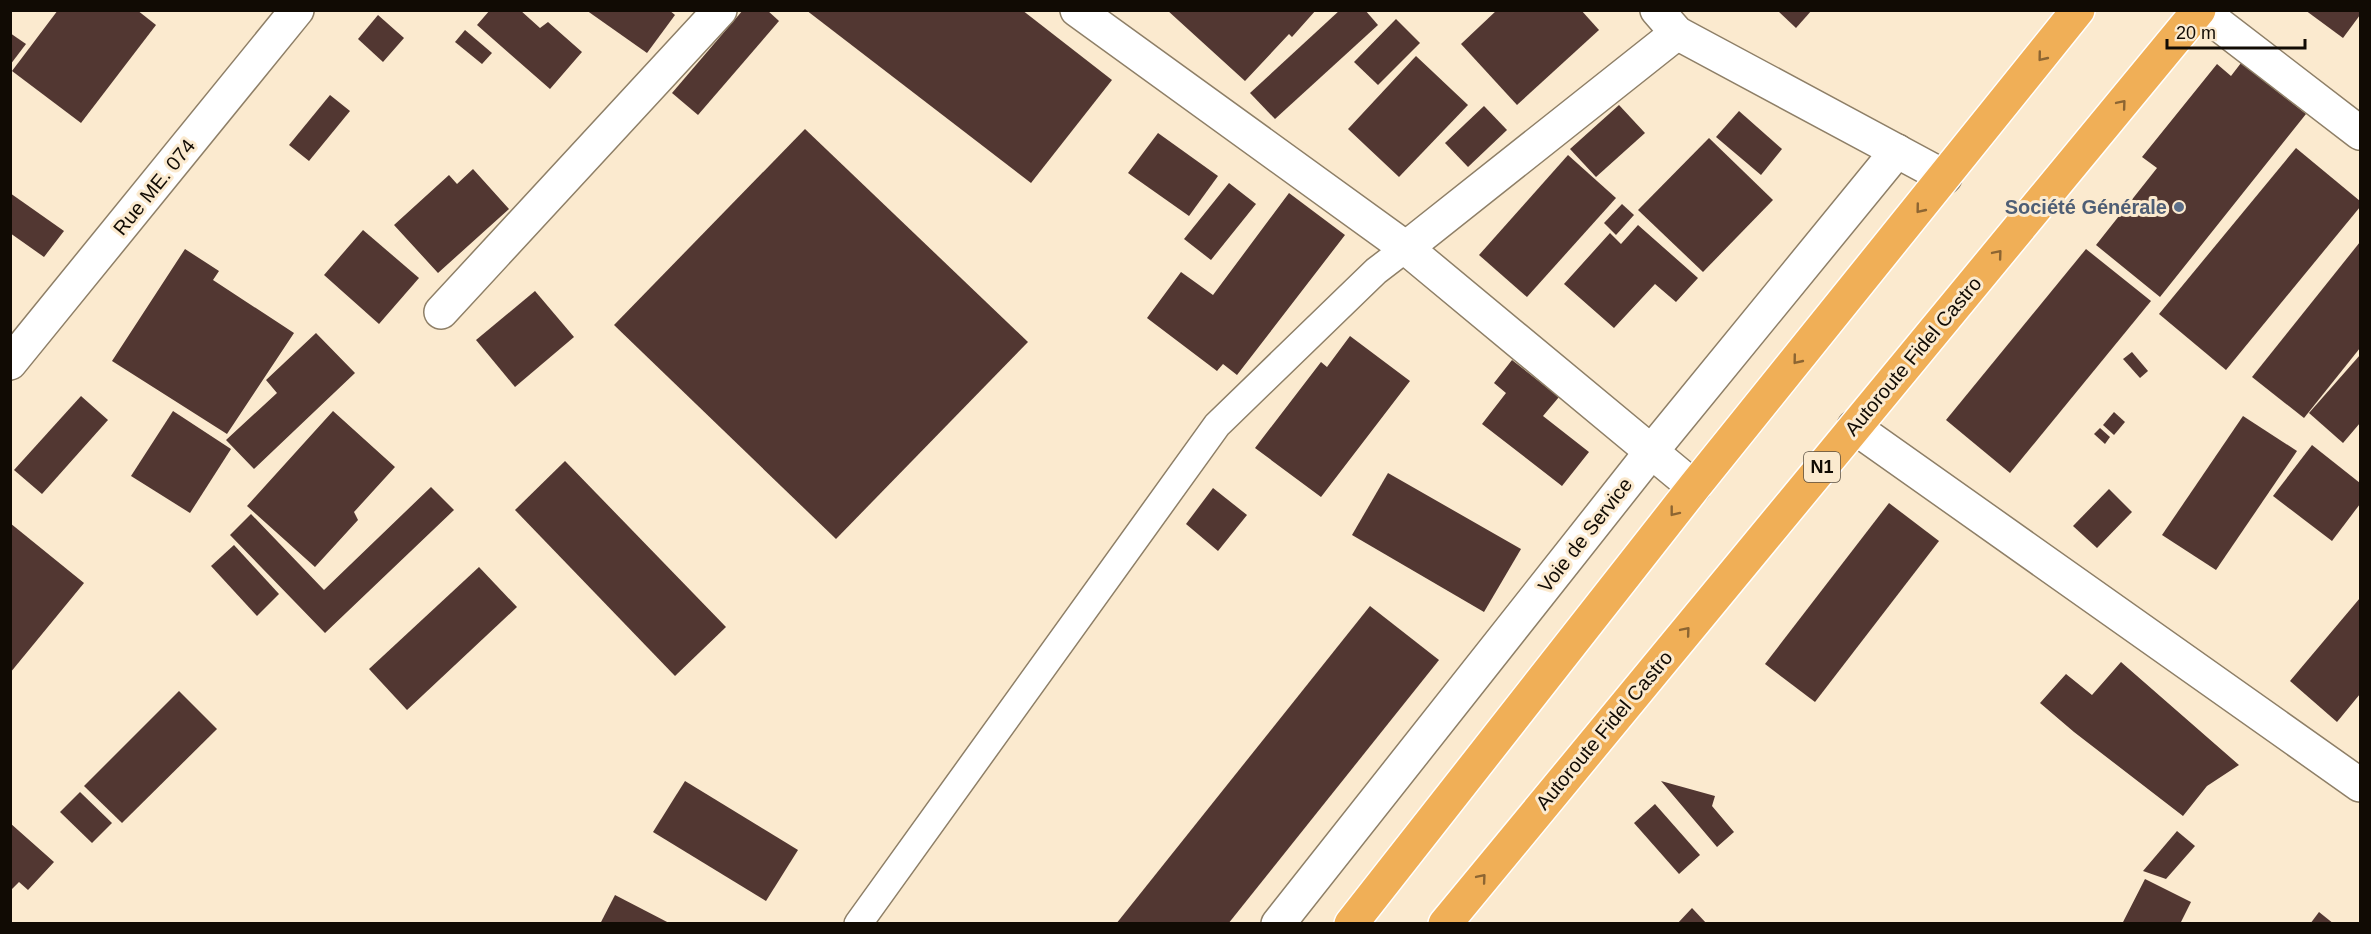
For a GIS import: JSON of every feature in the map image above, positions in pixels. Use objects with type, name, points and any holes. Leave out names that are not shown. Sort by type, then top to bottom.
[{"type":"highway","points":[[1351,924],[1694,487],[2078,10]]},
{"type":"highway","name":"Autoroute Fidel Castro","points":[[1444,924],[2200,10]]},
{"type":"street","name":"Rue ME. 074","points":[[10,363],[297,10]]},
{"type":"street","points":[[441,312],[720,10]]},
{"type":"street","points":[[1077,10],[1406,248],[1694,487]]},
{"type":"street","points":[[2200,10],[2361,133]]},
{"type":"street","points":[[1406,248],[1667,22],[1945,177]]},
{"type":"street","name":"Voie de Service","points":[[1278,924],[1651,452],[1897,151]]},
{"type":"street","points":[[1854,427],[2361,785]]},
{"type":"lane","points":[[858,924],[1217,425],[1376,271],[1406,248]]},
{"type":"building","points":[[58,10],[137,10],[156,25],[81,123],[12,71]]},
{"type":"building","points":[[490,10],[520,10],[540,28],[548,22],[582,52],[550,89],[477,25]]},
{"type":"building","points":[[586,10],[669,10],[675,15],[647,53]]},
{"type":"building","points":[[743,10],[767,10],[779,21],[698,115],[672,93]]},
{"type":"building","points":[[806,10],[1022,10],[1112,80],[1031,183]]},
{"type":"building","points":[[1167,10],[1316,10],[1292,37],[1289,34],[1245,81]]},
{"type":"building","points":[[1340,10],[1365,10],[1378,25],[1275,119],[1250,93]]},
{"type":"building","points":[[1497,10],[1581,10],[1599,30],[1517,105],[1461,44]]},
{"type":"building","points":[[1777,10],[1812,10],[1796,28]]},
{"type":"building","points":[[2305,10],[2360,10],[2360,15],[2343,38]]},
{"type":"building","points":[[378,15],[404,38],[383,62],[358,39]]},
{"type":"building","points":[[1396,19],[1420,43],[1378,85],[1354,62]]},
{"type":"building","points":[[465,30],[492,53],[482,64],[455,42]]},
{"type":"building","points":[[10,33],[26,44],[10,65]]},
{"type":"building","points":[[1416,56],[1468,105],[1399,177],[1348,129]]},
{"type":"building","name":"Société Générale","points":[[2241,63],[2306,114],[2160,297],[2096,245],[2157,168],[2142,157],[2217,64],[2231,76]]},
{"type":"building","points":[[330,95],[350,111],[309,161],[289,145]]},
{"type":"building","points":[[1619,105],[1645,133],[1596,177],[1570,149]]},
{"type":"building","points":[[1484,106],[1507,130],[1468,167],[1445,143]]},
{"type":"building","points":[[1739,111],[1782,149],[1761,175],[1716,137]]},
{"type":"building","points":[[805,129],[1028,342],[836,539],[614,325]]},
{"type":"building","points":[[1158,133],[1218,176],[1189,216],[1128,173]]},
{"type":"building","points":[[1709,138],[1773,200],[1703,272],[1638,210]]},
{"type":"building","points":[[2296,148],[2360,201],[2360,207],[2226,370],[2159,314]]},
{"type":"building","points":[[1568,155],[1616,198],[1527,297],[1479,255]]},
{"type":"building","points":[[473,169],[509,209],[438,273],[394,225],[449,175],[457,184]]},
{"type":"building","points":[[1229,183],[1256,204],[1211,260],[1184,239]]},
{"type":"building","points":[[10,193],[64,231],[44,257],[10,233]]},
{"type":"building","points":[[1289,193],[1345,235],[1237,375],[1223,364],[1217,371],[1147,318],[1181,272],[1213,295]]},
{"type":"building","points":[[1622,204],[1634,215],[1616,235],[1604,223]]},
{"type":"building","points":[[1638,225],[1698,278],[1676,302],[1655,284],[1614,328],[1564,284],[1610,233],[1621,244]]},
{"type":"building","points":[[363,230],[419,278],[379,324],[324,275]]},
{"type":"building","points":[[2360,242],[2360,348],[2304,418],[2252,377]]},
{"type":"building","points":[[185,249],[219,271],[213,280],[294,333],[227,434],[112,361]]},
{"type":"building","points":[[2086,249],[2151,301],[2010,473],[1946,420]]},
{"type":"building","points":[[535,291],[574,337],[515,387],[476,340]]},
{"type":"building","points":[[316,333],[355,373],[254,469],[226,440],[277,393],[266,380]]},
{"type":"building","points":[[1350,336],[1410,381],[1321,497],[1255,448],[1321,362],[1327,367]]},
{"type":"building","points":[[2132,352],[2148,371],[2140,378],[2123,359]]},
{"type":"building","points":[[2360,355],[2360,423],[2343,443],[2309,413]]},
{"type":"building","points":[[1512,360],[1559,397],[1543,416],[1589,452],[1562,486],[1482,424],[1506,393],[1494,383]]},
{"type":"building","points":[[81,396],[108,420],[42,494],[14,470]]},
{"type":"building","points":[[173,411],[231,449],[190,513],[131,476]]},
{"type":"building","points":[[333,411],[395,467],[354,512],[358,520],[315,567],[247,506]]},
{"type":"building","points":[[2114,412],[2125,422],[2114,435],[2103,425]]},
{"type":"building","points":[[2243,416],[2297,451],[2216,570],[2162,535]]},
{"type":"building","points":[[2100,428],[2110,437],[2105,444],[2094,434]]},
{"type":"building","points":[[2312,445],[2360,483],[2360,504],[2332,541],[2273,496]]},
{"type":"building","points":[[565,461],[726,627],[675,676],[515,510]]},
{"type":"building","points":[[1388,473],[1521,549],[1484,612],[1352,535]]},
{"type":"building","points":[[431,487],[454,510],[325,633],[230,535],[251,514],[324,590]]},
{"type":"building","points":[[1213,488],[1247,515],[1218,551],[1186,524]]},
{"type":"building","points":[[2109,489],[2132,512],[2097,548],[2073,526]]},
{"type":"building","points":[[1889,503],[1939,541],[1815,702],[1765,664]]},
{"type":"building","points":[[10,523],[84,583],[10,673]]},
{"type":"building","points":[[234,545],[279,594],[257,616],[211,566]]},
{"type":"building","points":[[479,567],[517,607],[407,710],[369,669]]},
{"type":"building","points":[[2360,598],[2360,694],[2337,722],[2290,681]]},
{"type":"building","points":[[1370,606],[1439,660],[1228,924],[1116,924]]},
{"type":"building","points":[[2121,662],[2239,765],[2207,786],[2183,816],[2040,703],[2066,674],[2092,695]]},
{"type":"building","points":[[179,691],[217,729],[122,823],[84,786]]},
{"type":"building","points":[[685,781],[798,850],[766,901],[653,832]]},
{"type":"building","points":[[1661,781],[1715,796],[1712,806],[1734,832],[1717,847]]},
{"type":"building","points":[[80,792],[112,823],[92,843],[60,812]]},
{"type":"building","points":[[1655,804],[1700,855],[1679,874],[1634,823]]},
{"type":"building","points":[[10,823],[54,862],[28,890],[19,882],[10,891]]},
{"type":"building","points":[[2177,831],[2195,846],[2166,879],[2143,871]]},
{"type":"building","points":[[2145,879],[2191,902],[2181,922],[2185,924],[2122,924]]},
{"type":"building","points":[[615,895],[671,924],[600,924]]},
{"type":"building","points":[[1692,908],[1707,924],[1677,924]]},
{"type":"building","points":[[2319,912],[2334,924],[2310,924]]},
{"type":"place","name":"Société Générale","points":[[2179,207]]}]
